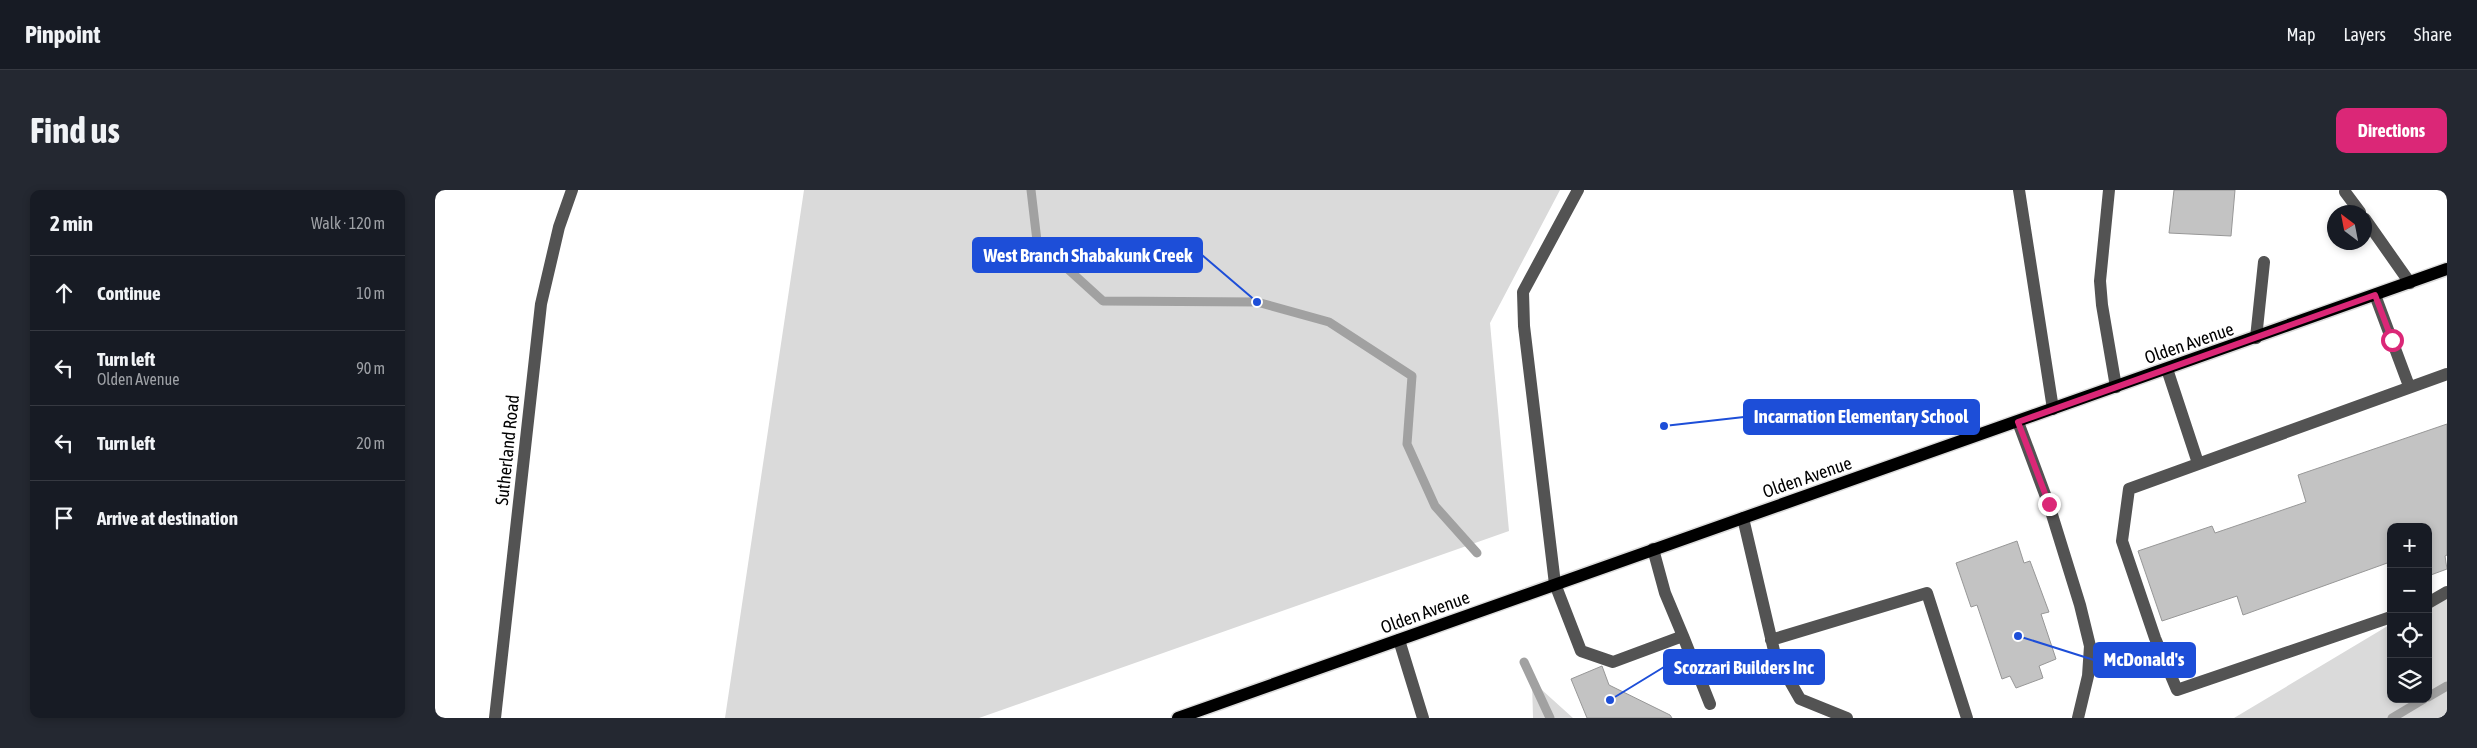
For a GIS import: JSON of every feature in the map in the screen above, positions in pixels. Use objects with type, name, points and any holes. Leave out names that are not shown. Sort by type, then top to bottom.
[{"type":"main road","name":"Olden Avenue","points":[[1178,718],[2447,269]]},
{"type":"street","name":"Sutherland Road","points":[[495,718],[541,304],[559,227],[572,190]]},
{"type":"street","points":[[1578,190],[1523,292],[1524,326],[1555,584],[1581,651],[1613,662],[1683,636]]},
{"type":"street","points":[[2019,190],[2053,409]]},
{"type":"street","points":[[2109,190],[2101,281],[2102,305],[2116,387]]},
{"type":"street","points":[[2345,192],[2355,205]]},
{"type":"street","points":[[2372,229],[2410,283]]},
{"type":"street","points":[[2256,338],[2263,262]]},
{"type":"street","points":[[2375,295],[2409,386]]},
{"type":"street","points":[[2167,369],[2198,463]]},
{"type":"street","points":[[2387,617],[2177,690],[2155,638],[2122,541],[2129,489],[2409,386],[2447,374]]},
{"type":"street","points":[[2018,422],[2049,504],[2081,605],[2090,646],[2088,676],[2078,718]]},
{"type":"street","points":[[1743,518],[1771,640],[1782,669],[1800,699],[1847,718]]},
{"type":"street","points":[[1653,550],[1665,593],[1710,704]]},
{"type":"street","points":[[2432,601],[2447,592]]},
{"type":"street","points":[[1771,640],[1927,593],[1967,718]]},
{"type":"street","points":[[1399,640],[1423,718]]},
{"type":"shaded area","points":[[804,190],[1560,190],[1490,323],[1509,531],[979,718],[725,718]]},
{"type":"shaded area","points":[[2447,590],[2447,718],[2234,718],[2387,626],[2387,703],[2432,703],[2432,599]]},
{"type":"shaded area","points":[[1532,681],[1573,718],[1533,718]]},
{"type":"building","points":[[2174,190],[2235,190],[2231,236],[2169,233]]},
{"type":"building","points":[[2447,424],[2447,555],[2445,556],[2447,569],[2432,575],[2432,523],[2387,523],[2387,563],[2243,615],[2237,596],[2162,621],[2138,551],[2212,526],[2215,533],[2306,502],[2298,475]]},
{"type":"building","points":[[2017,541],[2024,563],[2030,561],[2049,612],[2041,614],[2056,659],[2039,666],[2043,678],[2016,688],[2010,676],[2002,679],[1977,605],[1971,607],[1956,563]]},
{"type":"building","points":[[1602,666],[1609,685],[1670,715],[1672,718],[1587,718],[1571,679]]},
{"type":"waterway","points":[[1031,190],[1037,241],[1103,301],[1257,302],[1329,322],[1412,376],[1407,444],[1435,506],[1477,553]]},
{"type":"waterway","points":[[1524,662],[1550,718]]},
{"type":"waterway","points":[[2432,695],[2447,686]]},
{"type":"waterway","points":[[2392,718],[2417,703]]},
{"type":"place","name":"West Branch Shabakunk Creek","points":[[1257,302]]},
{"type":"place","name":"Incarnation Elementary School","points":[[1664,426]]},
{"type":"place","name":"McDonald's","points":[[2018,636]]},
{"type":"place","name":"Scozzari Builders Inc","points":[[1610,700]]},
{"type":"route","points":[[2049,504],[2018,422],[2375,295],[2392,340]]}]
